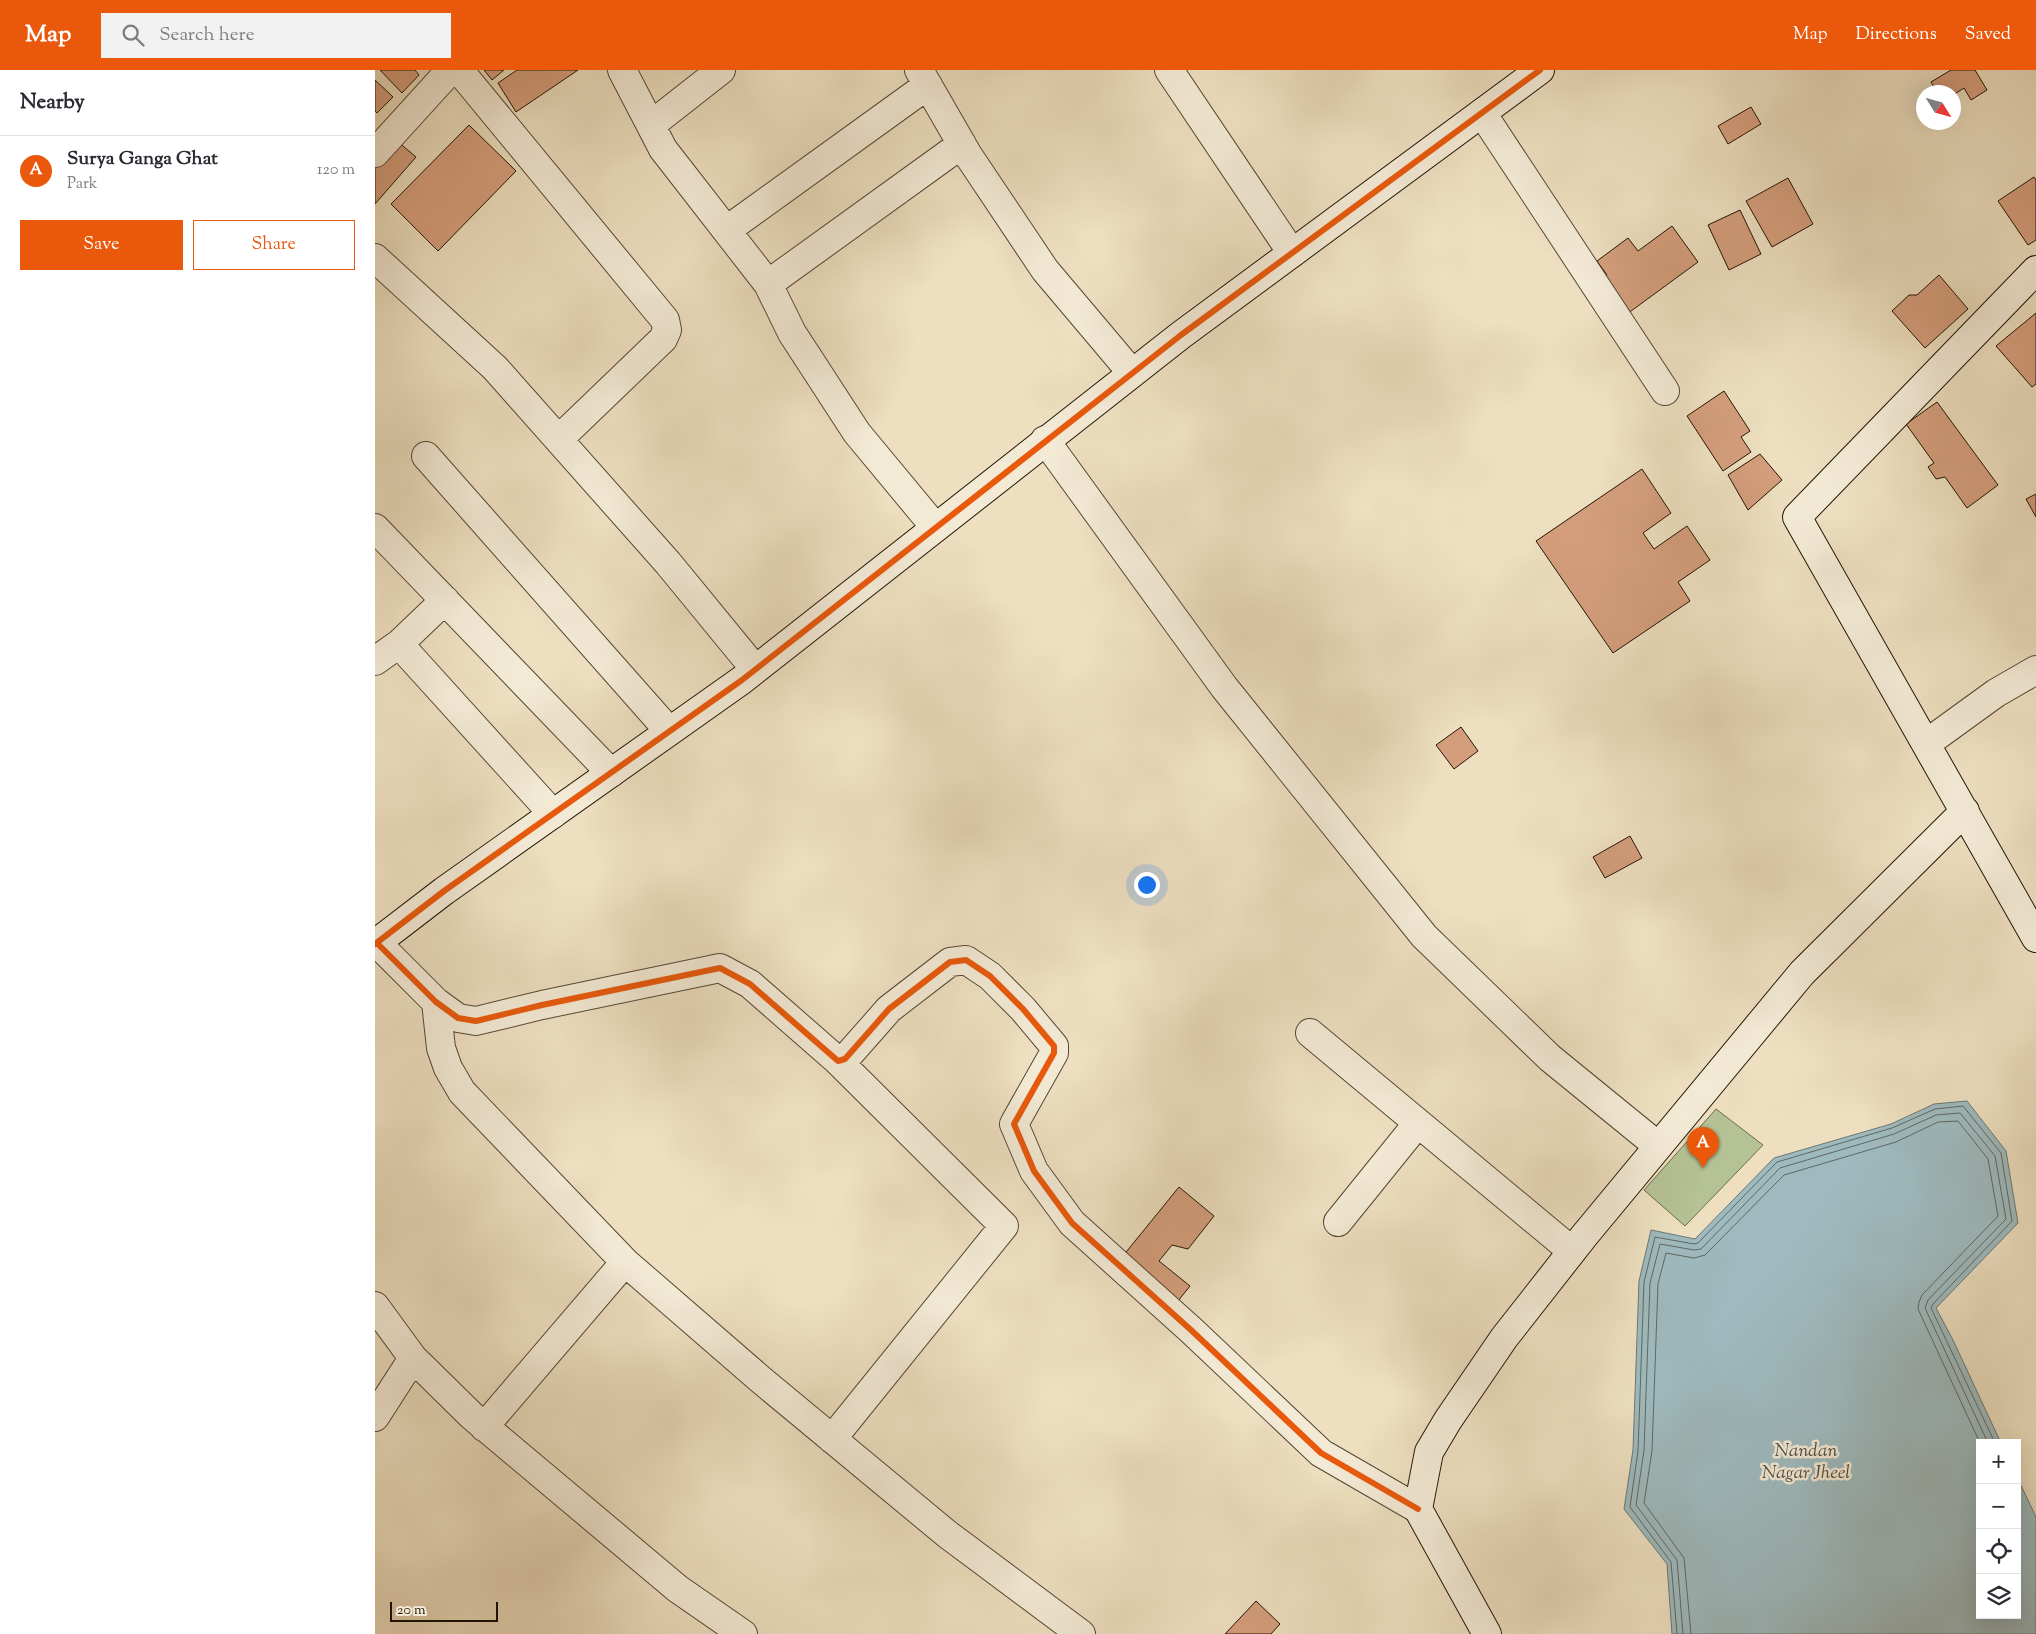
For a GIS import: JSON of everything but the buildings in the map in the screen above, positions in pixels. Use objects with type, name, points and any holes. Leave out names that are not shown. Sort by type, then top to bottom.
[{"type":"street","points":[[377,146],[445,76],[448,70]]},
{"type":"street","points":[[459,70],[665,320],[667,330],[663,339],[559,439]]},
{"type":"street","points":[[622,70],[663,149],[769,284],[792,333],[857,433],[935,527]]},
{"type":"street","points":[[651,125],[721,70]]},
{"type":"street","points":[[1169,70],[1292,253]]},
{"type":"street","points":[[832,1439],[1004,1226],[839,1061],[750,984],[719,968],[476,1021],[458,1018],[436,1002],[376,944],[437,896],[755,669],[1132,373],[1482,113],[1525,74]]},
{"type":"street","points":[[727,230],[923,77],[962,144],[1045,270],[1132,373]]},
{"type":"street","points":[[1482,113],[1665,391]]},
{"type":"street","points":[[769,284],[962,144]]},
{"type":"street","points":[[375,258],[495,368],[668,563],[755,669]]},
{"type":"street","points":[[2036,270],[1797,517],[2036,938]]},
{"type":"street","points":[[1045,440],[1224,687],[1424,936],[1550,1058],[1658,1146]]},
{"type":"street","points":[[426,456],[669,732]]},
{"type":"street","points":[[375,528],[611,773]]},
{"type":"street","points":[[375,661],[399,644],[445,600]]},
{"type":"street","points":[[399,644],[553,814]]},
{"type":"street","points":[[1927,744],[1996,693],[2036,670]]},
{"type":"street","points":[[1419,1509],[1429,1452],[1448,1420],[1504,1338],[1572,1251],[1802,973],[1965,811]]},
{"type":"street","points":[[839,1061],[845,1059],[889,1009],[950,962],[966,960],[991,976],[1023,1009],[1054,1046],[1054,1053],[1014,1124],[1034,1171],[1072,1223],[1191,1330],[1321,1453],[1419,1509],[1487,1634]]},
{"type":"street","points":[[436,1002],[441,1048],[448,1068],[461,1092],[625,1262],[832,1439],[947,1534],[1081,1634]]},
{"type":"street","points":[[1310,1033],[1572,1251]]},
{"type":"street","points":[[1338,1222],[1418,1123]]},
{"type":"street","points":[[483,1427],[625,1262]]},
{"type":"street","points":[[375,1306],[413,1358],[483,1427],[678,1589],[743,1634]]},
{"type":"street","points":[[375,1417],[413,1358]]},
{"type":"green space","points":[[1716,1109],[1763,1145],[1685,1226],[1644,1190]]},
{"type":"water","name":"Nandan Nagar Jheel","points":[[1967,1101],[2006,1151],[2018,1223],[1936,1308],[1999,1439],[1976,1439],[1976,1619],[2021,1619],[2021,1485],[2036,1517],[2036,1634],[1672,1634],[1667,1564],[1624,1509],[1633,1450],[1639,1281],[1651,1230],[1695,1239],[1774,1158],[1891,1124],[1934,1104]]},
{"type":"cycle path","points":[[375,944],[444,891],[742,680],[1181,335],[1540,70]]},
{"type":"cycle path","points":[[377,943],[436,1002],[458,1018],[476,1021],[542,1005],[720,968],[750,984],[838,1061],[845,1059],[889,1009],[950,962],[966,960],[990,976],[1023,1009],[1054,1046],[1054,1053],[1014,1124],[1034,1171],[1072,1223],[1191,1330],[1321,1453],[1418,1509]]},
{"type":"place","name":"Surya Ganga Ghat","points":[[1703,1168]]}]
